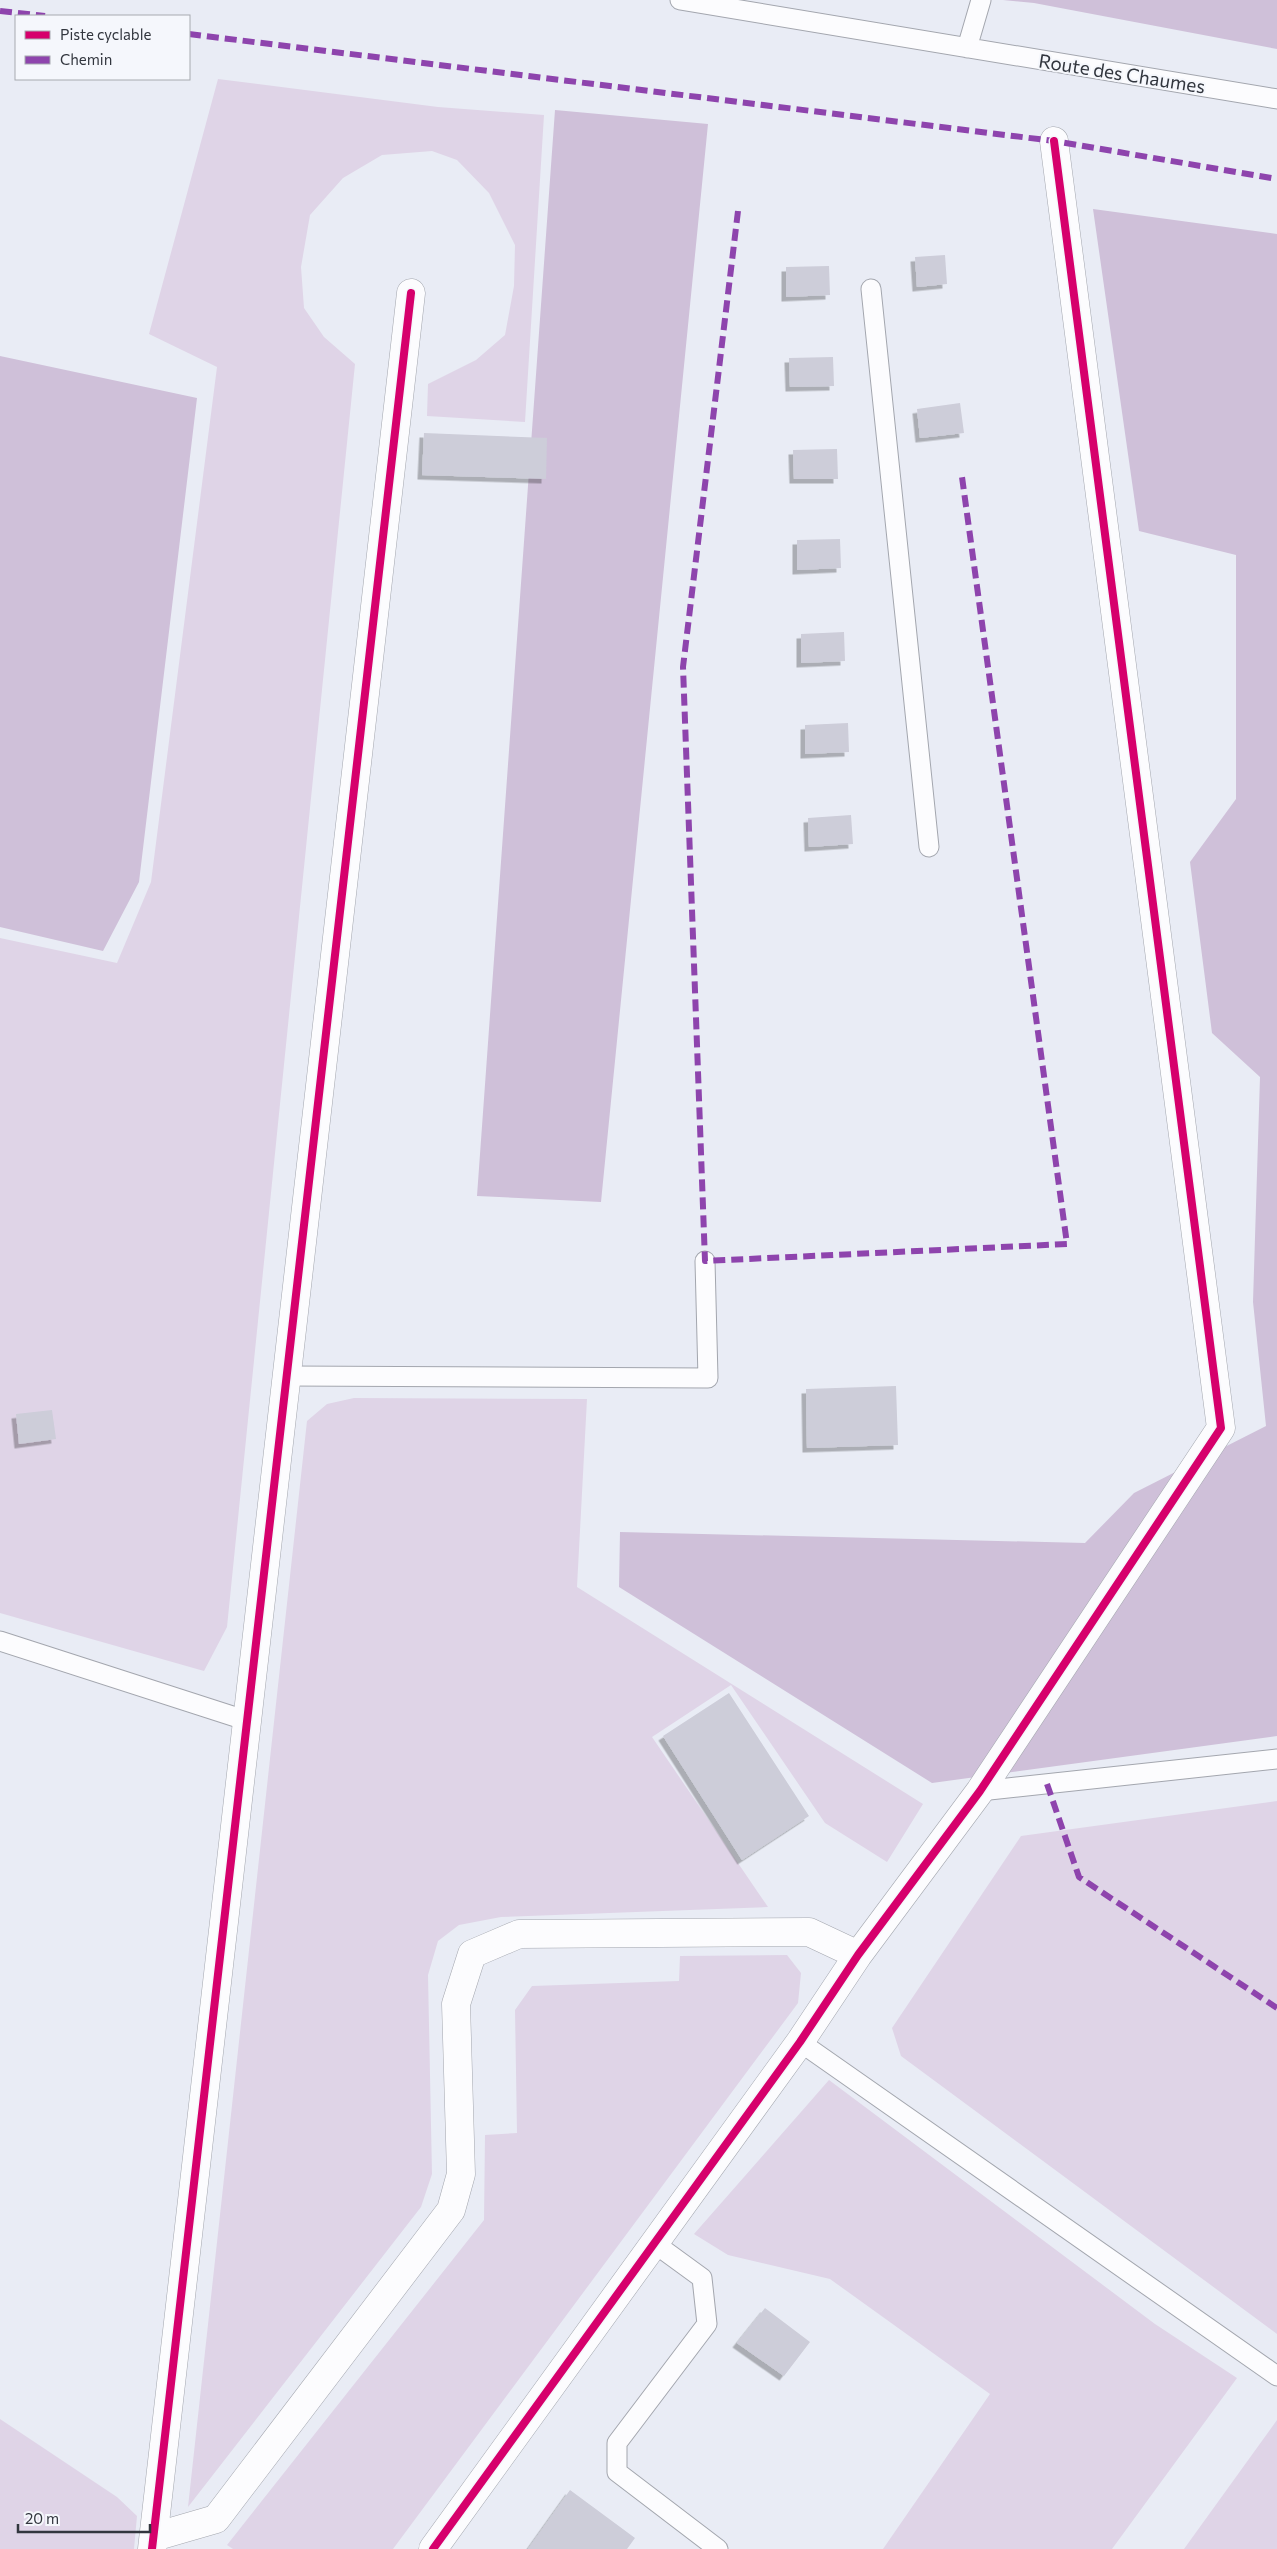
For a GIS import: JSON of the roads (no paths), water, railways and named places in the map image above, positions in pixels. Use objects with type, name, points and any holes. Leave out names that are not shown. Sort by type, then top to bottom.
[{"type":"street","points":[[433,2549],[800,2042],[858,1955],[980,1791],[1222,1428],[1054,141]]},
{"type":"street","points":[[411,293],[153,2543],[216,2519],[451,2210],[461,2174],[456,2004],[472,1954],[519,1934],[809,1932],[858,1955]]},
{"type":"lane","name":"Route des Chaumes","points":[[680,0],[1277,99]]},
{"type":"lane","points":[[967,48],[981,0]]},
{"type":"lane","points":[[871,289],[929,847]]},
{"type":"lane","points":[[287,1376],[708,1378],[705,1261]]},
{"type":"lane","points":[[0,1641],[248,1721]]},
{"type":"lane","points":[[980,1791],[1277,1759]]},
{"type":"lane","points":[[800,2042],[1277,2376]]},
{"type":"lane","points":[[654,2243],[702,2278],[707,2324],[617,2443],[617,2472],[718,2549]]}]
